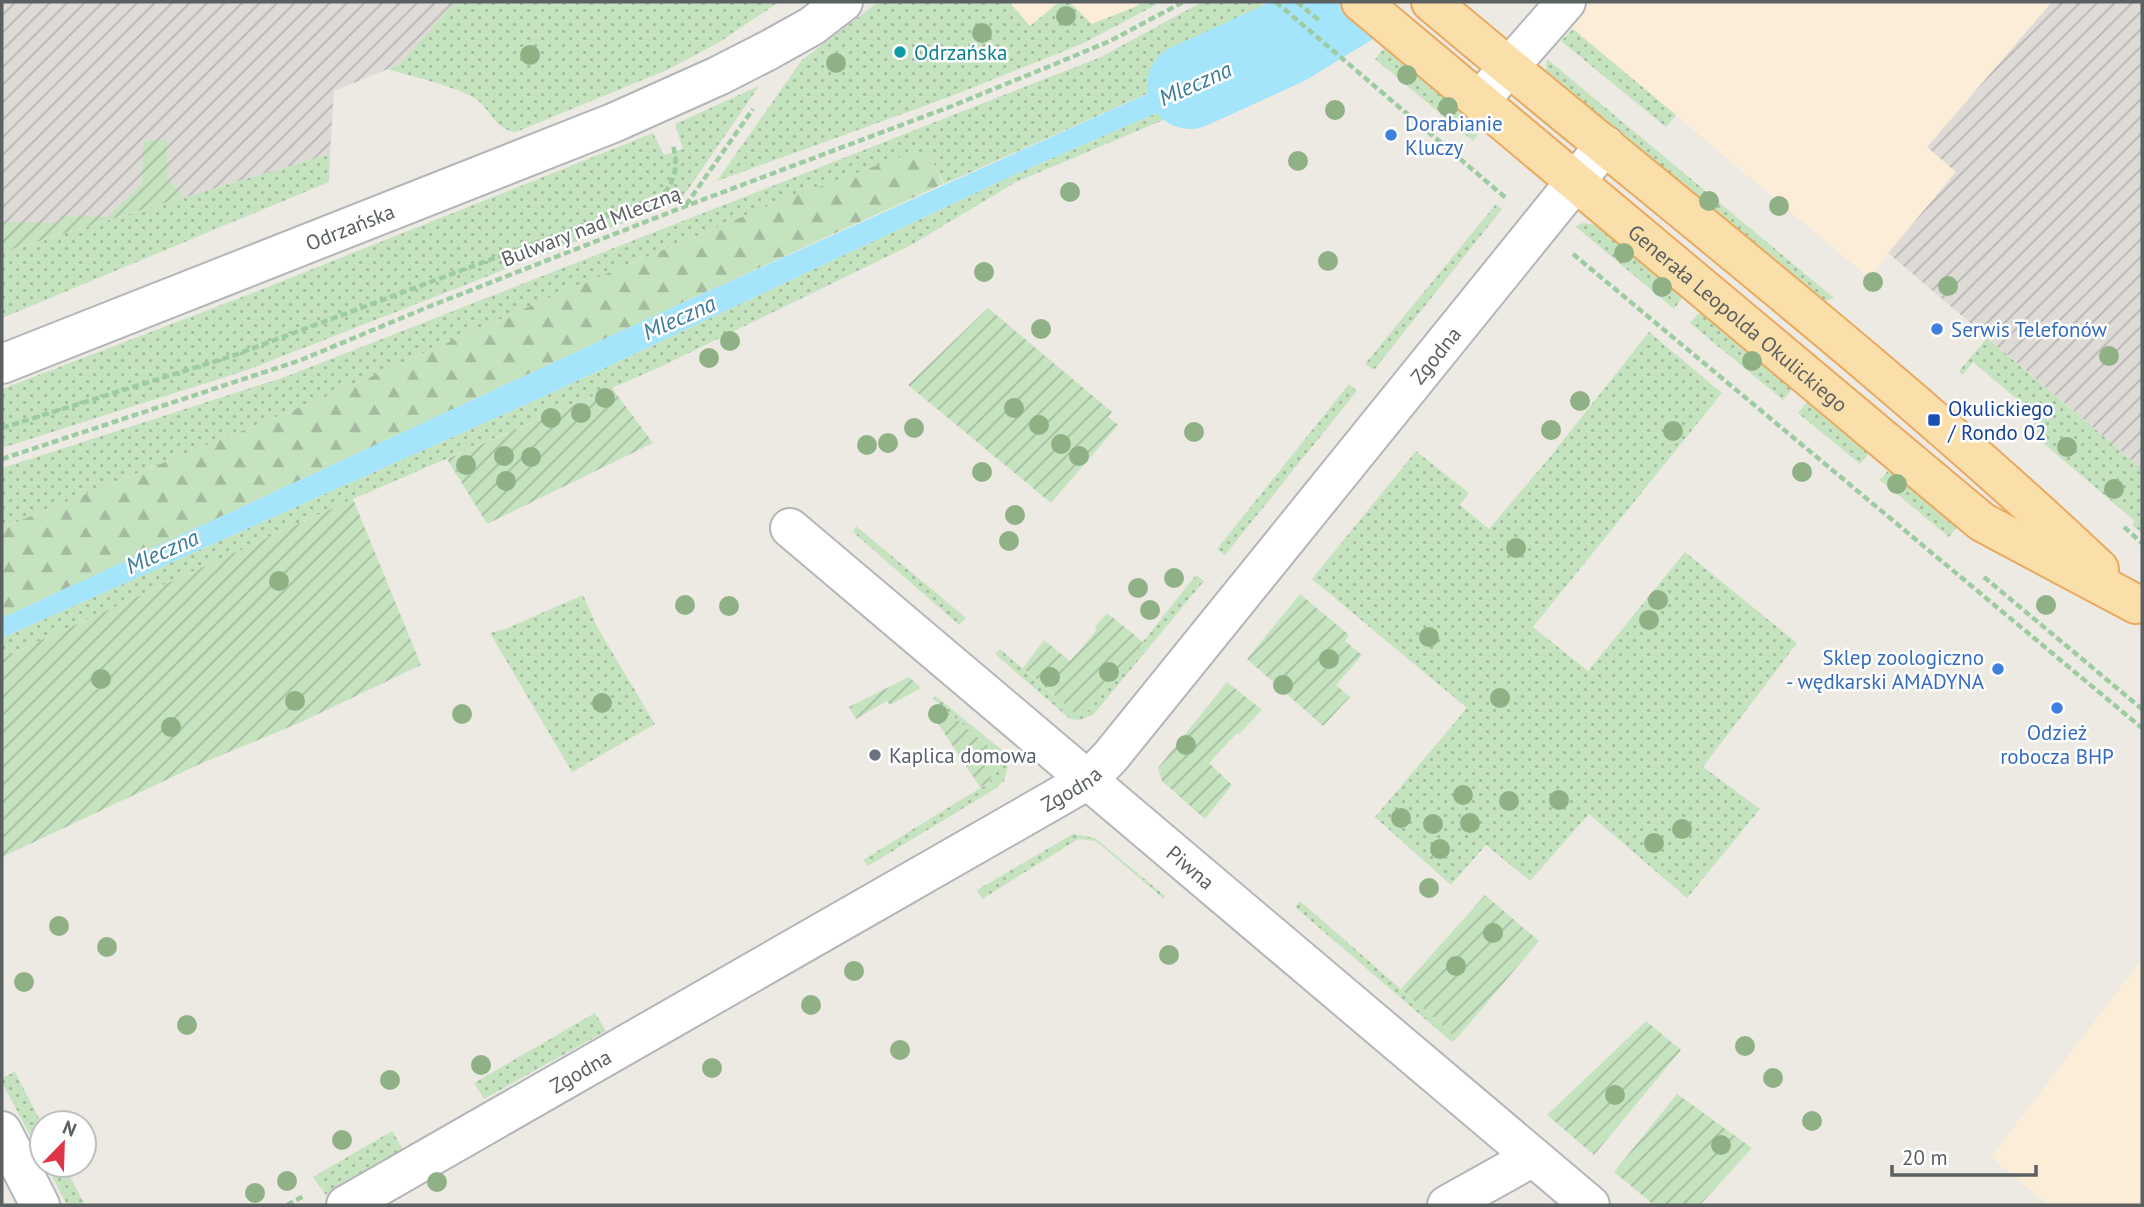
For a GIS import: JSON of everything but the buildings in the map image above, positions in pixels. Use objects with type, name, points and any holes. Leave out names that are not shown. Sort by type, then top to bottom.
[{"type":"main road","name":"Generała Leopolda Okulickiego","points":[[1361,2],[1982,522],[2139,606]]},
{"type":"main road","name":"Generała Leopolda Okulickiego","points":[[1435,5],[2011,485],[2139,606]]},
{"type":"street","name":"Odrzańska","points":[[2,363],[655,104],[769,50],[811,26],[843,2]]},
{"type":"street","points":[[1480,100],[1566,2]]},
{"type":"street","name":"Zgodna","points":[[329,1198],[1088,780],[1111,756],[1538,224],[1605,145]]},
{"type":"street","name":"Piwna","points":[[790,528],[1590,1205]]},
{"type":"street","points":[[2,1131],[40,1205]]},
{"type":"street","points":[[1447,1205],[1533,1157]]},
{"type":"path","name":"Bulwary nad Mleczną","points":[[2,459],[300,360],[686,206],[952,106],[1110,41],[1183,2]]},
{"type":"path","points":[[1276,2],[2142,728]]},
{"type":"path","points":[[2,428],[232,356],[661,195],[670,187],[676,165],[674,148],[655,104]]},
{"type":"path","points":[[686,206],[757,105]]},
{"type":"path","points":[[287,1205],[329,1198]]},
{"type":"shaded area","points":[[2,2],[455,2],[400,64],[334,91],[330,154],[2,252]]},
{"type":"shaded area","points":[[1009,2],[1059,2],[1030,26]]},
{"type":"shaded area","points":[[1069,2],[1141,2],[1092,25]]},
{"type":"shaded area","points":[[1541,2],[2052,2],[1928,147],[1956,172],[1869,278]]},
{"type":"shaded area","points":[[2052,2],[2142,2],[2142,469],[1888,253],[1956,172],[1927,147]]},
{"type":"shaded area","points":[[2142,959],[2142,1205],[2048,1205],[1991,1157]]},
{"type":"green space","points":[[455,2],[779,2],[721,41],[669,69],[516,132],[503,128],[481,103],[467,94],[388,69],[400,64]]},
{"type":"green space","points":[[878,2],[1009,2],[1030,26],[1059,2],[1069,2],[1092,24],[1141,2],[1161,2],[1084,43],[949,97],[717,181],[802,60]]},
{"type":"green space","points":[[1202,2],[1259,2],[1282,21],[1256,45],[944,184],[930,156],[780,201],[537,303],[321,399],[2,528],[2,468],[285,377],[1101,57]]},
{"type":"green space","points":[[1573,29],[1676,115],[1666,127],[1561,41]]},
{"type":"green space","points":[[1311,46],[1320,54],[1016,182],[911,245],[658,368],[353,499],[2,658],[2,638],[545,396],[1016,174]]},
{"type":"green space","points":[[1394,47],[1482,129],[1473,141],[1375,59],[1384,48]]},
{"type":"green space","points":[[1547,59],[1834,298],[1815,305],[1545,76]]},
{"type":"green space","points":[[759,86],[682,198],[670,205],[247,370],[2,448],[2,389],[255,292],[653,133],[664,155],[683,149],[675,124]]},
{"type":"green space","points":[[167,140],[167,178],[184,197],[2,252],[2,222],[61,223],[61,216],[107,217],[142,184],[143,141]]},
{"type":"green space","points":[[911,153],[930,156],[943,184],[2,618],[2,528],[321,399],[537,303],[780,201]]},
{"type":"green space","points":[[330,154],[329,182],[2,318],[2,252]]},
{"type":"green space","points":[[1496,204],[1502,209],[1374,370],[1365,364]]},
{"type":"green space","points":[[1583,223],[1600,225],[1682,289],[1681,300],[1674,309],[1575,226]]},
{"type":"green space","points":[[988,308],[1112,412],[1108,417],[1118,425],[1051,503],[908,385]]},
{"type":"green space","points":[[1708,310],[1794,387],[1783,400],[1690,323],[1699,313]]},
{"type":"green space","points":[[1649,332],[1722,393],[1533,627],[1588,671],[1685,552],[1797,643],[1703,767],[1760,809],[1687,898],[1589,814],[1530,881],[1486,845],[1451,885],[1375,817],[1467,708],[1312,579],[1416,451],[1469,493],[1460,505],[1489,529]]},
{"type":"green space","points":[[1987,338],[2142,469],[2142,533],[2132,525],[2135,521],[2029,431],[2039,418],[1973,362],[1962,375],[1959,371]]},
{"type":"green space","points":[[1349,384],[1357,391],[1225,555],[1217,549]]},
{"type":"green space","points":[[612,388],[653,443],[487,524],[447,459]]},
{"type":"green space","points":[[1809,400],[1873,449],[1860,464],[1798,413]]},
{"type":"green space","points":[[1893,465],[1961,522],[1949,537],[1880,480]]},
{"type":"green space","points":[[353,499],[421,665],[2,857],[2,658]]},
{"type":"green space","points":[[856,526],[966,618],[959,625],[853,532]]},
{"type":"green space","points":[[1196,575],[1204,581],[1093,715],[1079,720],[1070,719],[995,654],[1000,649],[1070,709],[1087,712]]},
{"type":"green space","points":[[1300,594],[1349,635],[1345,641],[1362,655],[1336,685],[1350,697],[1323,726],[1247,659]]},
{"type":"green space","points":[[583,595],[597,627],[655,724],[572,772],[490,633]]},
{"type":"green space","points":[[1107,613],[1143,642],[1087,712],[1083,715],[1076,714],[1023,668],[1044,640],[1070,661],[1097,630],[1095,627]]},
{"type":"green space","points":[[909,677],[921,688],[890,705],[887,701],[856,719],[849,707]]},
{"type":"green space","points":[[1227,682],[1262,710],[1209,763],[1232,785],[1205,819],[1162,781],[1158,768]]},
{"type":"green space","points":[[937,697],[1004,752],[1009,762],[1004,781],[868,866],[863,860],[990,782],[995,752],[932,698]]},
{"type":"green space","points":[[940,705],[995,752],[990,782],[980,787],[929,710]]},
{"type":"green space","points":[[1073,834],[1095,838],[1165,896],[1164,899],[1096,841],[1078,839],[982,899],[977,890]]},
{"type":"green space","points":[[1485,895],[1539,941],[1457,1038],[1401,989]]},
{"type":"green space","points":[[1300,901],[1457,1038],[1452,1042],[1295,907]]},
{"type":"green space","points":[[595,1013],[606,1031],[484,1099],[474,1083]]},
{"type":"green space","points":[[1646,1021],[1681,1050],[1594,1155],[1547,1115]]},
{"type":"green space","points":[[15,1072],[34,1109],[28,1109],[28,1131],[2,1082],[2,1078]]},
{"type":"green space","points":[[1677,1094],[1752,1148],[1700,1205],[1654,1205],[1614,1172]]},
{"type":"green space","points":[[392,1131],[403,1149],[326,1195],[313,1177]]},
{"type":"green space","points":[[53,1179],[71,1179],[85,1205],[67,1205]]},
{"type":"water","points":[[1282,21],[1311,46],[1016,174],[545,396],[2,638],[2,618],[684,302],[1256,45]]},
{"type":"waterway","name":"Mleczna","points":[[1190,86],[1284,43],[1351,2]]},
{"type":"place","name":"Odrzańska","points":[[900,52]]},
{"type":"place","name":"Dorabianie Kluczy","points":[[1391,135]]},
{"type":"place","name":"Serwis Telefonów","points":[[1937,329]]},
{"type":"place","name":"Okulickiego / Rondo 02","points":[[1934,420]]},
{"type":"place","name":"Sklep zoologiczno - wędkarski AMADYNA","points":[[1998,669]]},
{"type":"place","name":"Odzież robocza BHP","points":[[2057,708]]},
{"type":"place","name":"Kaplica domowa","points":[[875,755]]}]
